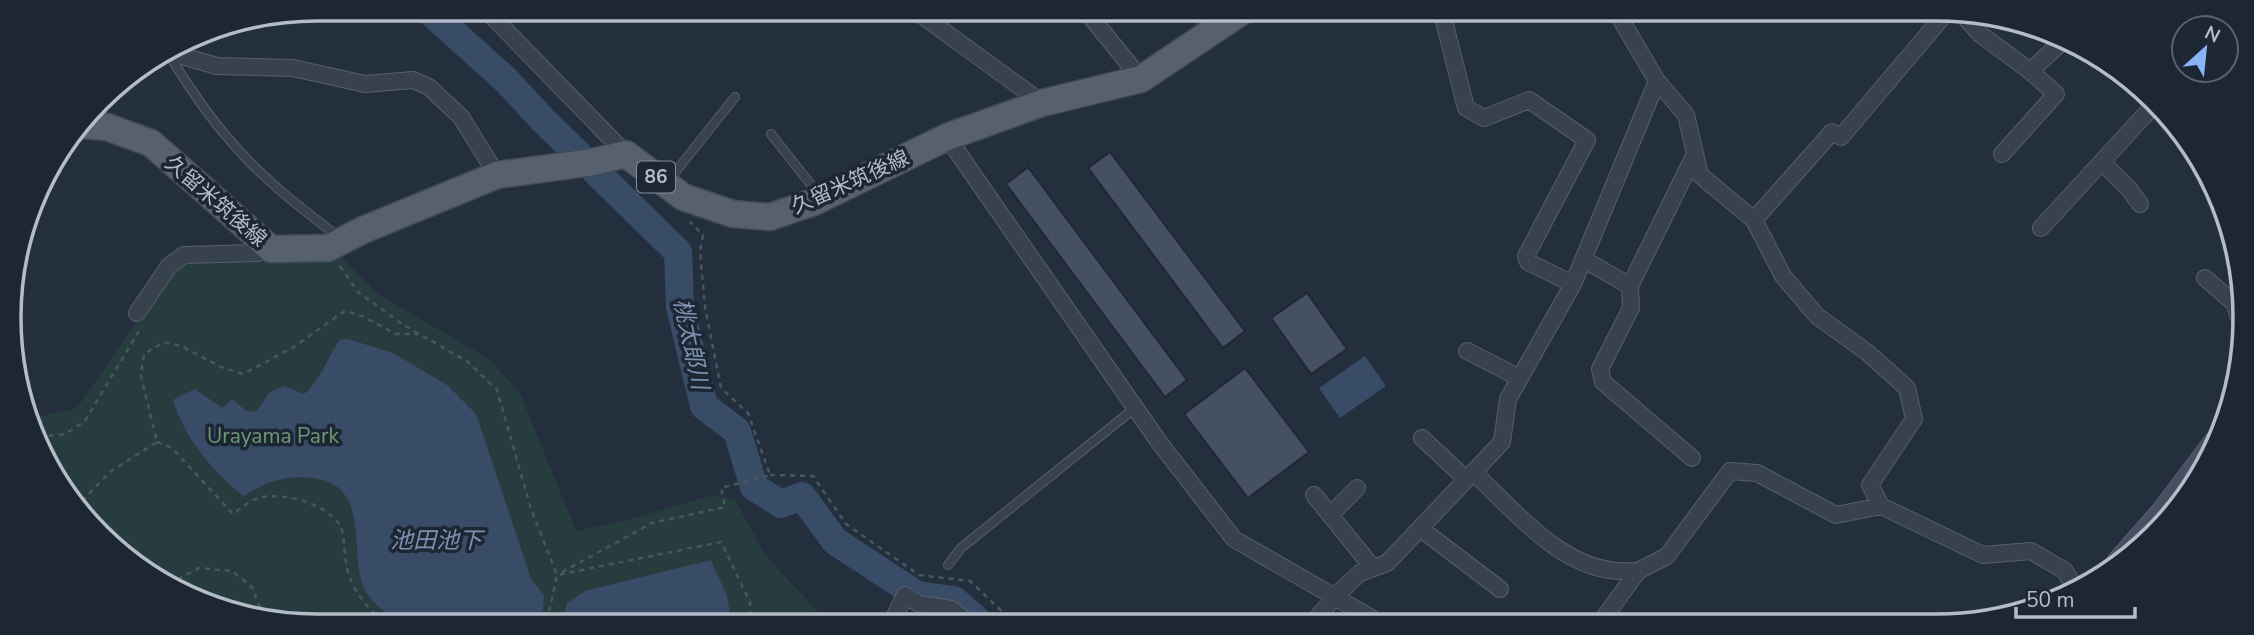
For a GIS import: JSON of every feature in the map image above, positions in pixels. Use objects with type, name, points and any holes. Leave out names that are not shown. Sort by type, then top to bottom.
[{"type":"main road","name":"久留米筑後線","points":[[92,126],[107,127],[151,143],[271,249],[336,244],[363,230],[496,176],[626,155],[683,197],[733,214],[770,216],[821,198],[947,137],[1042,103],[1141,79],[1228,21]]},
{"type":"street","points":[[497,21],[626,155]]},
{"type":"street","points":[[930,21],[1042,103]]},
{"type":"street","points":[[1094,21],[1141,79]]},
{"type":"street","points":[[1444,21],[1466,108],[1484,118],[1529,100],[1587,140],[1526,256],[1528,262],[1573,284]]},
{"type":"street","points":[[1623,21],[1657,81],[1686,116],[1700,175],[1755,220],[1783,275],[1817,316],[1868,353],[1906,388],[1914,419],[1870,485],[1881,506],[1983,555],[2031,551],[2065,571],[2071,581]]},
{"type":"street","points":[[1755,220],[1832,132],[1842,137],[1939,21]]},
{"type":"street","points":[[1970,23],[2056,94],[2002,154]]},
{"type":"street","points":[[2030,71],[2057,47]]},
{"type":"street","points":[[180,55],[217,66],[293,68],[365,84],[413,80],[429,87],[461,117],[496,176]]},
{"type":"street","points":[[1320,614],[1360,573],[1387,563],[1502,442],[1508,399],[1573,284],[1657,81]]},
{"type":"street","points":[[2041,228],[2149,111]]},
{"type":"street","points":[[947,137],[1159,442],[1234,539],[1365,614]]},
{"type":"street","points":[[1692,458],[1602,382],[1600,369],[1631,307],[1630,286],[1695,154]]},
{"type":"street","points":[[2102,162],[2140,204]]},
{"type":"street","points":[[140,319],[169,266],[184,255],[258,253],[271,249]]},
{"type":"street","points":[[1583,259],[1630,286]]},
{"type":"street","points":[[2205,278],[2232,301]]},
{"type":"street","points":[[1467,351],[1520,378]]},
{"type":"street","points":[[1422,438],[1552,546],[1592,566],[1637,571]]},
{"type":"street","points":[[1606,614],[1637,571],[1667,556],[1730,471],[1757,473],[1836,515],[1881,506]]},
{"type":"street","points":[[1329,514],[1357,488]]},
{"type":"street","points":[[1314,495],[1373,568]]},
{"type":"street","points":[[1421,529],[1466,566],[1500,589]]},
{"type":"street","points":[[896,614],[905,595],[919,604],[951,609],[958,614]]},
{"type":"lane","points":[[172,59],[198,101],[229,140],[336,244]]},
{"type":"lane","points":[[666,184],[734,97]]},
{"type":"lane","points":[[771,134],[821,198]]},
{"type":"lane","points":[[948,565],[961,548],[1135,408]]},
{"type":"path","points":[[686,218],[703,236],[700,253],[705,307],[721,388],[748,413],[770,475]]},
{"type":"path","points":[[336,244],[358,292],[419,334],[468,362],[497,390],[531,509],[557,575],[547,614]]},
{"type":"path","points":[[157,442],[141,376],[144,354],[164,342],[181,346],[221,368],[243,374],[292,348],[345,311],[362,316],[396,334],[419,334]]},
{"type":"path","points":[[46,436],[65,434],[85,421],[140,319]]},
{"type":"path","points":[[89,506],[84,499],[110,472],[157,442]]},
{"type":"path","points":[[157,442],[172,447],[233,514],[256,499],[278,496],[317,504],[331,515],[341,529],[347,570],[362,603],[375,614]]},
{"type":"path","points":[[557,575],[652,523],[725,508],[721,488],[770,475],[813,475],[846,524],[919,575],[970,581],[1005,614]]},
{"type":"path","points":[[557,575],[721,542],[750,602],[750,614]]},
{"type":"path","points":[[178,579],[199,568],[232,571],[252,587],[260,608]]},
{"type":"green space","name":"Urayama Park","points":[[339,254],[378,294],[489,359],[520,393],[576,531],[627,520],[713,495],[735,500],[766,556],[820,614],[298,613],[241,604],[204,591],[169,574],[122,540],[82,498],[61,466],[39,417],[77,408],[161,286],[186,260]]},
{"type":"water","name":"池田池下","points":[[347,339],[391,352],[447,385],[476,414],[531,579],[544,595],[543,611],[537,614],[388,614],[364,589],[354,518],[343,492],[331,483],[313,478],[293,478],[268,483],[243,496],[221,476],[192,441],[173,400],[195,389],[222,408],[232,399],[248,412],[257,411],[269,393],[283,386],[304,394],[315,382],[340,340]]},
{"type":"water","points":[[1365,356],[1386,386],[1340,418],[1319,388]]},
{"type":"water","points":[[711,560],[727,596],[730,614],[564,614],[567,603],[585,591]]},
{"type":"building","points":[[1110,152],[1245,331],[1223,348],[1088,168]]},
{"type":"building","points":[[1028,167],[1187,380],[1165,397],[1006,184]]},
{"type":"building","points":[[1307,293],[1347,349],[1311,374],[1271,318]]},
{"type":"building","points":[[1245,368],[1309,452],[1248,498],[1184,414]]},
{"type":"waterway","name":"桃太郎川","points":[[440,21],[506,80],[543,120],[678,252],[680,307],[704,406],[737,431],[754,487],[781,504],[802,496],[835,541],[917,595],[954,600],[970,614]]}]
